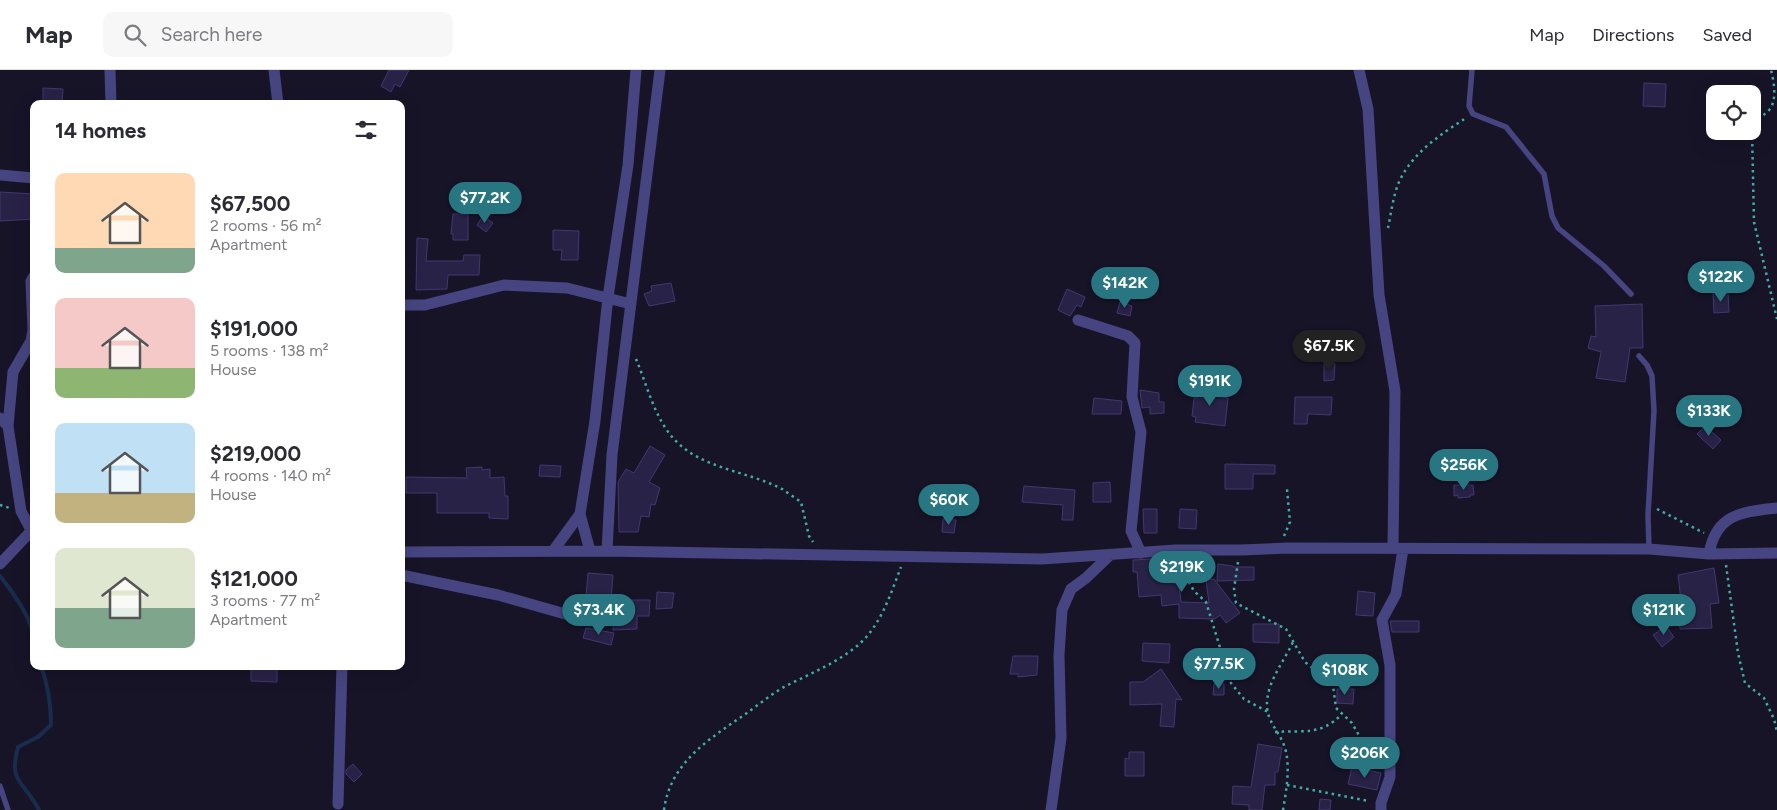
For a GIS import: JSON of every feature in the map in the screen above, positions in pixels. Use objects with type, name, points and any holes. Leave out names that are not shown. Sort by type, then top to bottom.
[{"type":"street","points":[[110,70],[111,100]]},
{"type":"street","points":[[274,70],[278,100]]},
{"type":"street","points":[[590,551],[580,514],[595,421],[608,297],[628,165],[636,70]]},
{"type":"street","points":[[607,551],[612,455],[660,70]]},
{"type":"street","points":[[1359,70],[1368,109],[1379,295],[1396,391],[1398,549],[1396,594],[1382,620],[1390,665],[1390,777],[1381,807]]},
{"type":"street","points":[[0,175],[30,178]]},
{"type":"street","points":[[405,305],[425,305],[504,285],[567,288],[631,304]]},
{"type":"street","points":[[1078,320],[1128,336],[1135,344],[1132,397],[1141,432],[1131,531],[1141,553]]},
{"type":"street","points":[[30,343],[13,372],[4,422],[21,511],[30,526]]},
{"type":"street","points":[[1709,554],[1712,537],[1726,521],[1740,513],[1777,508]]},
{"type":"street","points":[[553,551],[580,514]]},
{"type":"street","points":[[0,564],[30,531]]},
{"type":"street","points":[[405,552],[607,551],[905,558],[1042,559],[1176,550],[1288,548],[1649,549],[1709,554],[1777,553]]},
{"type":"street","points":[[1051,810],[1061,738],[1059,655],[1062,610],[1071,589],[1110,555]]},
{"type":"street","points":[[405,576],[498,595],[590,621]]},
{"type":"street","points":[[338,804],[342,670]]},
{"type":"lane","points":[[1472,70],[1470,106],[1473,114],[1506,127],[1544,174],[1552,216],[1558,228],[1604,266],[1631,294]]},
{"type":"lane","points":[[1639,356],[1647,365],[1652,376],[1654,411],[1648,505],[1649,549]]},
{"type":"lane","points":[[0,786],[8,810]]},
{"type":"path","points":[[1761,115],[1771,108],[1776,92],[1771,70]]},
{"type":"path","points":[[1377,240],[1387,232],[1399,182],[1409,167],[1433,139],[1473,114]]},
{"type":"path","points":[[1752,140],[1754,222],[1777,319]]},
{"type":"path","points":[[626,344],[634,354],[663,424],[673,438],[682,447],[713,463],[781,488],[801,502],[809,536],[821,555]]},
{"type":"path","points":[[1286,488],[1290,522],[1283,538],[1288,548]]},
{"type":"path","points":[[1648,505],[1712,537]]},
{"type":"path","points":[[1176,550],[1174,576],[1187,579],[1194,591],[1206,602],[1232,683],[1244,699],[1268,712]]},
{"type":"path","points":[[1240,550],[1234,590],[1236,603],[1279,623],[1286,629],[1304,662],[1333,686],[1336,708],[1352,723],[1361,739],[1375,754],[1390,777]]},
{"type":"path","points":[[1724,553],[1738,653],[1745,683],[1764,698],[1774,719],[1777,732]]},
{"type":"path","points":[[664,810],[666,792],[681,767],[700,745],[783,688],[830,664],[857,645],[878,623],[905,558]]},
{"type":"path","points":[[1283,810],[1287,785],[1286,751],[1270,723],[1268,712],[1270,687],[1292,642]]},
{"type":"path","points":[[1276,732],[1319,730],[1331,725],[1342,714]]},
{"type":"path","points":[[1287,785],[1381,807]]},
{"type":"building","points":[[389,70],[409,70],[400,87],[395,84],[391,92],[381,86]]},
{"type":"building","points":[[1644,83],[1666,84],[1665,107],[1643,106]]},
{"type":"building","points":[[43,88],[63,89],[62,100],[43,100]]},
{"type":"building","points":[[0,192],[30,194],[30,219],[0,221]]},
{"type":"building","points":[[453,214],[468,214],[468,240],[453,240],[453,234],[451,234]]},
{"type":"building","points":[[483,216],[493,223],[486,232],[477,225]]},
{"type":"building","points":[[553,230],[579,231],[578,260],[561,260],[562,250],[553,250]]},
{"type":"building","points":[[417,238],[428,239],[426,261],[463,261],[464,255],[480,255],[479,275],[448,275],[447,289],[416,290]]},
{"type":"building","points":[[671,283],[675,301],[649,306],[644,294],[652,291],[651,286]]},
{"type":"building","points":[[1067,289],[1085,297],[1081,307],[1077,305],[1070,316],[1058,310]]},
{"type":"building","points":[[1728,292],[1729,312],[1714,313],[1713,293]]},
{"type":"building","points":[[1120,302],[1132,306],[1130,316],[1117,313]]},
{"type":"building","points":[[1642,304],[1643,348],[1630,348],[1625,382],[1596,378],[1601,352],[1588,348],[1591,336],[1596,337],[1595,306]]},
{"type":"building","points":[[1324,363],[1335,363],[1334,380],[1324,381]]},
{"type":"building","points":[[1198,388],[1223,391],[1222,397],[1228,398],[1225,426],[1195,422],[1196,417],[1192,416],[1194,398],[1197,398]]},
{"type":"building","points":[[1140,390],[1159,393],[1159,402],[1164,402],[1164,413],[1150,414],[1150,407],[1142,408]]},
{"type":"building","points":[[1295,397],[1332,397],[1331,415],[1308,414],[1307,424],[1294,424]]},
{"type":"building","points":[[1094,398],[1122,401],[1121,414],[1092,414]]},
{"type":"building","points":[[1705,426],[1721,440],[1713,449],[1697,434]]},
{"type":"building","points":[[650,446],[665,455],[649,482],[660,488],[655,505],[651,504],[649,517],[641,516],[638,532],[619,532],[618,482],[626,469],[634,473]]},
{"type":"building","points":[[1225,464],[1275,465],[1275,474],[1253,474],[1253,489],[1225,489]]},
{"type":"building","points":[[540,465],[561,466],[560,477],[539,476]]},
{"type":"building","points":[[482,467],[482,470],[490,469],[490,478],[504,477],[505,496],[508,496],[508,519],[489,518],[489,513],[437,513],[437,493],[406,493],[406,477],[467,478],[466,468]]},
{"type":"building","points":[[1110,482],[1111,502],[1093,502],[1093,483]]},
{"type":"building","points":[[1454,485],[1473,485],[1474,495],[1458,498],[1458,495],[1454,496]]},
{"type":"building","points":[[1024,486],[1075,490],[1073,520],[1062,520],[1063,505],[1022,502]]},
{"type":"building","points":[[1143,509],[1157,509],[1157,533],[1144,533]]},
{"type":"building","points":[[1180,509],[1197,510],[1196,529],[1179,528]]},
{"type":"building","points":[[943,519],[956,520],[954,533],[942,532]]},
{"type":"building","points":[[1151,559],[1151,564],[1171,563],[1173,583],[1179,583],[1181,602],[1209,603],[1206,580],[1214,579],[1240,613],[1226,623],[1220,615],[1215,619],[1179,618],[1179,604],[1162,606],[1161,595],[1139,597],[1137,572],[1133,572],[1133,560]]},
{"type":"building","points":[[1218,564],[1233,567],[1254,567],[1254,580],[1217,581]]},
{"type":"building","points":[[1714,568],[1719,603],[1710,604],[1712,628],[1680,629],[1679,617],[1683,617],[1678,575]]},
{"type":"building","points":[[588,573],[613,575],[611,600],[650,600],[649,616],[637,616],[637,629],[613,630],[614,610],[585,608]]},
{"type":"building","points":[[1358,591],[1375,593],[1373,616],[1356,615]]},
{"type":"building","points":[[657,592],[674,593],[672,608],[656,609]]},
{"type":"building","points":[[1390,621],[1419,621],[1419,632],[1392,632]]},
{"type":"building","points":[[1253,624],[1279,624],[1279,643],[1253,642]]},
{"type":"building","points":[[1666,626],[1674,637],[1662,647],[1653,635]]},
{"type":"building","points":[[586,628],[614,633],[611,645],[583,638]]},
{"type":"building","points":[[1143,643],[1170,644],[1169,663],[1142,661]]},
{"type":"building","points":[[1013,656],[1038,656],[1037,675],[1018,677],[1018,674],[1010,674]]},
{"type":"building","points":[[1161,669],[1182,700],[1176,699],[1174,727],[1160,726],[1162,704],[1130,705],[1130,682],[1143,682]]},
{"type":"building","points":[[251,670],[277,670],[277,682],[251,681]]},
{"type":"building","points":[[1214,684],[1224,684],[1224,695],[1213,695]]},
{"type":"building","points":[[1337,689],[1354,689],[1353,704],[1337,703]]},
{"type":"building","points":[[1258,744],[1282,748],[1278,772],[1275,772],[1275,785],[1265,785],[1262,810],[1249,810],[1249,805],[1232,804],[1233,786],[1251,787]]},
{"type":"building","points":[[1129,752],[1144,752],[1144,776],[1125,776],[1125,758],[1129,759]]},
{"type":"building","points":[[353,764],[362,774],[354,782],[346,774],[346,770]]},
{"type":"building","points":[[1352,767],[1381,773],[1377,790],[1348,784]]},
{"type":"building","points":[[1320,799],[1331,800],[1330,810],[1319,810]]},
{"type":"waterway","points":[[0,576],[15,596],[30,624]]},
{"type":"waterway","points":[[39,810],[16,775],[15,759],[18,747],[38,737],[51,725],[49,695],[42,670]]}]
